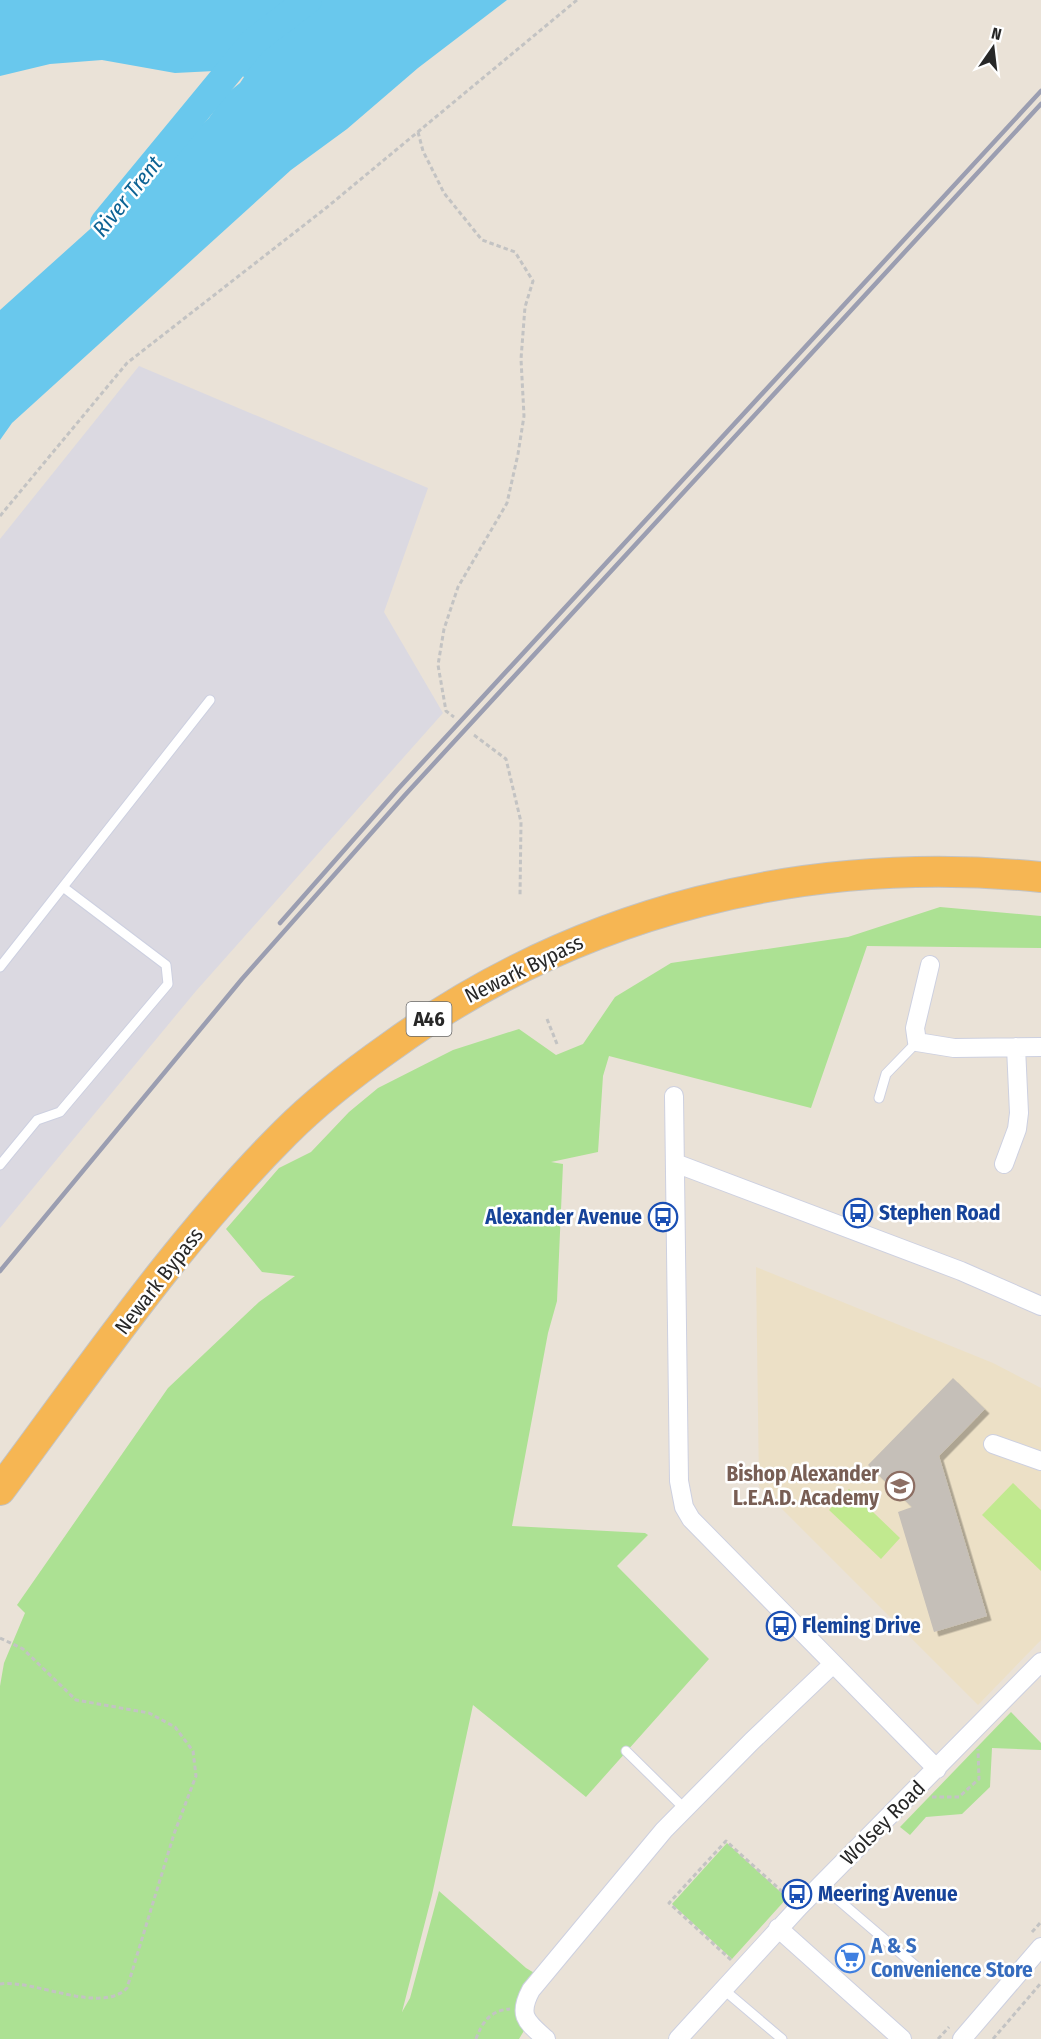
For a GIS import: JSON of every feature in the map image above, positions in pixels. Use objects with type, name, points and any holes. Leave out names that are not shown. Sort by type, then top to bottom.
[{"type":"highway","name":"Newark Bypass","points":[[0,1490],[147,1293],[231,1191],[287,1131],[352,1074],[414,1029],[479,988],[521,966],[587,937],[658,912],[748,889],[815,878],[894,871],[935,870],[1041,877]]},
{"type":"street","points":[[930,965],[915,1028],[917,1042],[954,1048],[1041,1047]]},
{"type":"street","points":[[1004,1164],[1017,1129],[1019,1113],[1016,1047]]},
{"type":"street","points":[[674,1096],[679,1480],[684,1507],[691,1519],[938,1769]]},
{"type":"street","points":[[675,1163],[961,1270],[1041,1306]]},
{"type":"street","points":[[993,1444],[1041,1461]]},
{"type":"street","name":"Wolsey Road","points":[[678,2039],[778,1928],[938,1769],[1041,1662]]},
{"type":"street","points":[[546,2039],[528,2024],[524,2008],[531,1990],[656,1840],[833,1664]]},
{"type":"street","points":[[778,1928],[902,2039]]},
{"type":"street","points":[[962,2039],[1041,1947]]},
{"type":"lane","points":[[0,968],[210,700]]},
{"type":"lane","points":[[0,1165],[37,1120],[60,1112],[168,984],[166,965],[63,887]]},
{"type":"lane","points":[[879,1098],[886,1074],[917,1042]]},
{"type":"lane","points":[[626,1751],[685,1809]]},
{"type":"lane","points":[[821,1885],[925,1974]]},
{"type":"lane","points":[[723,1989],[782,2039]]},
{"type":"path","points":[[0,516],[127,363],[326,208],[577,0]]},
{"type":"path","points":[[418,132],[423,151],[444,193],[482,240],[516,252],[532,280],[525,307],[521,359],[524,416],[507,503],[458,587],[444,629],[438,664],[446,711],[454,717]]},
{"type":"path","points":[[474,735],[506,759],[521,822],[520,896]]},
{"type":"path","points":[[547,1019],[557,1044]]},
{"type":"path","points":[[0,1638],[23,1649],[76,1700],[149,1713],[175,1727],[186,1738],[196,1763],[191,1791],[174,1834],[127,1988],[122,1993],[103,1997],[15,1983],[0,1984]]},
{"type":"path","points":[[909,1797],[959,1797],[979,1779],[978,1726]]},
{"type":"path","points":[[741,1969],[669,1904],[726,1841],[799,1907]]},
{"type":"path","points":[[993,2039],[1041,1983]]},
{"type":"path","points":[[476,2039],[485,2020],[494,2012],[524,2008]]},
{"type":"shaded area","points":[[139,366],[428,488],[384,612],[443,713],[196,991],[0,1228],[0,539]]},
{"type":"shaded area","name":"Bishop Alexander L.E.A.D. Academy","points":[[756,1267],[993,1363],[1041,1388],[1041,1640],[978,1705],[759,1486]]},
{"type":"green space","points":[[940,907],[1041,916],[1041,948],[867,946],[811,1108],[609,1056],[603,1076],[598,1152],[551,1162],[563,1164],[557,1301],[548,1333],[512,1526],[648,1535],[617,1566],[709,1659],[586,1797],[473,1705],[432,1895],[402,2012],[410,1998],[439,1891],[526,1968],[541,1977],[528,2024],[519,2039],[0,2039],[0,1686],[4,1663],[25,1613],[17,1605],[168,1388],[259,1302],[295,1276],[262,1272],[226,1229],[279,1168],[311,1152],[349,1112],[378,1088],[453,1050],[519,1029],[556,1055],[583,1044],[615,997],[671,963],[848,937]]},
{"type":"green space","points":[[1013,1483],[1041,1510],[1041,1571],[982,1515]]},
{"type":"green space","points":[[849,1489],[900,1538],[881,1559],[829,1510]]},
{"type":"green space","points":[[1011,1712],[1041,1743],[1041,1750],[992,1748],[990,1787],[962,1814],[926,1817],[910,1835],[900,1827]]},
{"type":"green space","points":[[727,1843],[787,1898],[732,1959],[672,1904]]},
{"type":"water","points":[[0,0],[507,0],[418,68],[347,129],[291,170],[12,423],[0,440],[0,310],[158,168],[209,118],[225,95],[244,77],[234,70],[175,73],[102,60],[50,64],[0,76]]},
{"type":"building","points":[[953,1378],[985,1409],[939,1456],[987,1616],[934,1632],[898,1512],[912,1507],[868,1465]]},
{"type":"waterway","name":"River Trent","points":[[104,223],[254,41],[308,0]]},
{"type":"railway","points":[[280,923],[398,789],[1041,91]]},
{"type":"railway","points":[[0,1271],[242,979],[405,795],[1041,104]]},
{"type":"place","name":"Stephen Road","points":[[858,1213]]},
{"type":"place","name":"Alexander Avenue","points":[[663,1217]]},
{"type":"place","name":"Bishop Alexander L.E.A.D. Academy","points":[[900,1486]]},
{"type":"place","name":"Fleming Drive","points":[[781,1626]]},
{"type":"place","name":"Meering Avenue","points":[[797,1894]]},
{"type":"place","name":"A & S Convenience Store","points":[[850,1958]]}]
